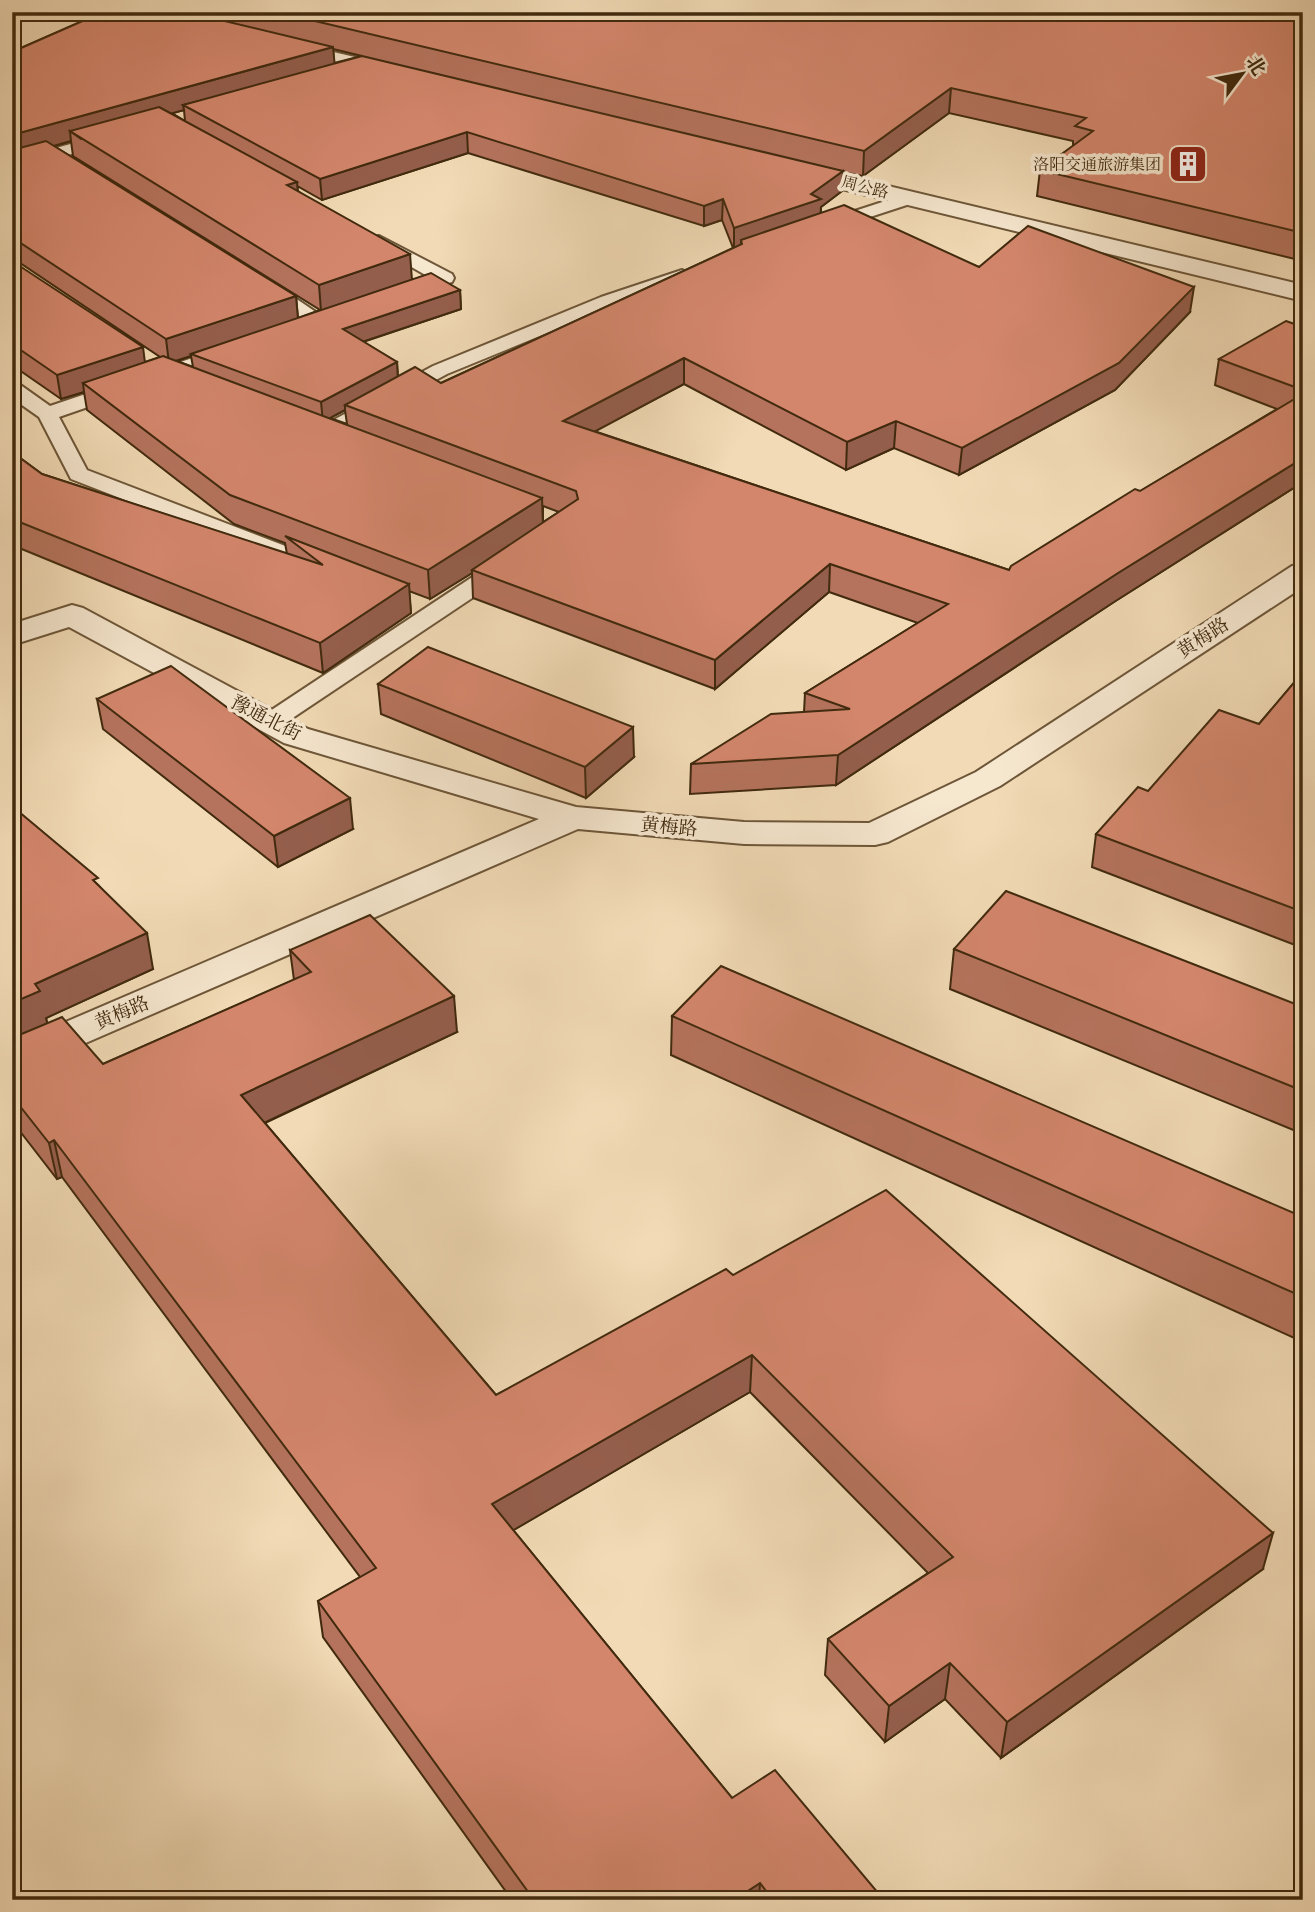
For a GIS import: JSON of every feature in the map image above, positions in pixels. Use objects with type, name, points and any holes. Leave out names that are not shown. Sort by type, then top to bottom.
[{"type":"street","points":[[260,41],[418,79]]},
{"type":"street","name":"周公路","points":[[776,166],[1303,293]]},
{"type":"street","name":"黄梅路","points":[[12,1061],[573,818],[744,834],[875,834],[988,779],[1303,573]]},
{"type":"street","name":"豫通北街","points":[[12,635],[72,615],[296,736],[573,818]]},
{"type":"lane","points":[[12,18],[32,12]]},
{"type":"lane","points":[[340,74],[366,67]]},
{"type":"lane","points":[[12,165],[127,133]]},
{"type":"lane","points":[[53,154],[76,169]]},
{"type":"lane","points":[[805,234],[910,198]]},
{"type":"lane","points":[[359,231],[445,278],[382,299]]},
{"type":"lane","points":[[324,433],[440,370],[608,301],[700,270]]},
{"type":"lane","points":[[250,277],[325,318],[293,329]]},
{"type":"lane","points":[[47,414],[243,347]]},
{"type":"lane","points":[[145,358],[167,373],[203,387]]},
{"type":"lane","points":[[12,388],[47,414],[79,474],[321,568]]},
{"type":"lane","points":[[299,424],[349,443]]},
{"type":"lane","points":[[270,722],[522,554]]},
{"type":"lane","points":[[410,602],[435,612]]},
{"type":"building","points":[[103,12],[187,12],[333,47],[12,135],[12,52]]},
{"type":"building","points":[[277,12],[1303,12],[1303,233],[1040,170],[1093,131],[1075,126],[1086,118],[951,88],[864,151]]},
{"type":"building","points":[[362,56],[843,171],[811,194],[821,199],[734,228],[723,199],[704,206],[467,132],[320,179],[183,105]]},
{"type":"building","points":[[159,107],[297,182],[287,185],[410,254],[319,285],[70,131]]},
{"type":"building","points":[[46,141],[296,296],[166,339],[12,239],[12,150]]},
{"type":"building","points":[[844,205],[979,267],[1028,226],[1194,287],[1119,363],[962,448],[896,421],[847,442],[684,358],[563,421],[1009,570],[1011,566],[1135,489],[1140,491],[1303,394],[1303,458],[1118,573],[838,755],[691,764],[771,714],[850,709],[805,693],[948,604],[830,564],[715,660],[472,570],[578,499],[576,491],[345,405],[415,367],[441,383],[742,244],[741,240]]},
{"type":"building","points":[[12,261],[143,347],[57,375],[12,344]]},
{"type":"building","points":[[431,273],[460,290],[343,329],[397,362],[321,402],[191,354]]},
{"type":"building","points":[[1286,321],[1303,327],[1303,390],[1219,359]]},
{"type":"building","points":[[163,356],[542,498],[428,570],[230,495],[83,383]]},
{"type":"building","points":[[12,452],[42,474],[323,565],[285,536],[409,584],[320,643],[12,519]]},
{"type":"building","points":[[428,647],[633,727],[585,767],[378,684]]},
{"type":"building","points":[[171,666],[350,798],[274,836],[97,699]]},
{"type":"building","points":[[1303,672],[1303,912],[1096,834],[1138,787],[1148,791],[1219,710],[1259,724]]},
{"type":"building","points":[[12,806],[98,878],[93,880],[147,933],[35,984],[40,991],[12,1003]]},
{"type":"building","points":[[1006,891],[1303,1007],[1303,1091],[954,949]]},
{"type":"building","points":[[370,915],[454,996],[241,1095],[496,1395],[726,1269],[733,1275],[886,1190],[1273,1533],[1007,1722],[950,1663],[889,1706],[828,1639],[953,1557],[752,1355],[492,1504],[732,1798],[775,1770],[884,1900],[773,1900],[760,1883],[734,1900],[534,1900],[318,1601],[376,1568],[54,1140],[49,1143],[12,1096],[12,1038],[62,1017],[103,1064],[311,972],[290,950]]},
{"type":"building","points":[[721,966],[1303,1217],[1303,1297],[672,1016]]},
{"type":"place","name":"洛阳交通旅游集团","points":[[1188,164]]}]
